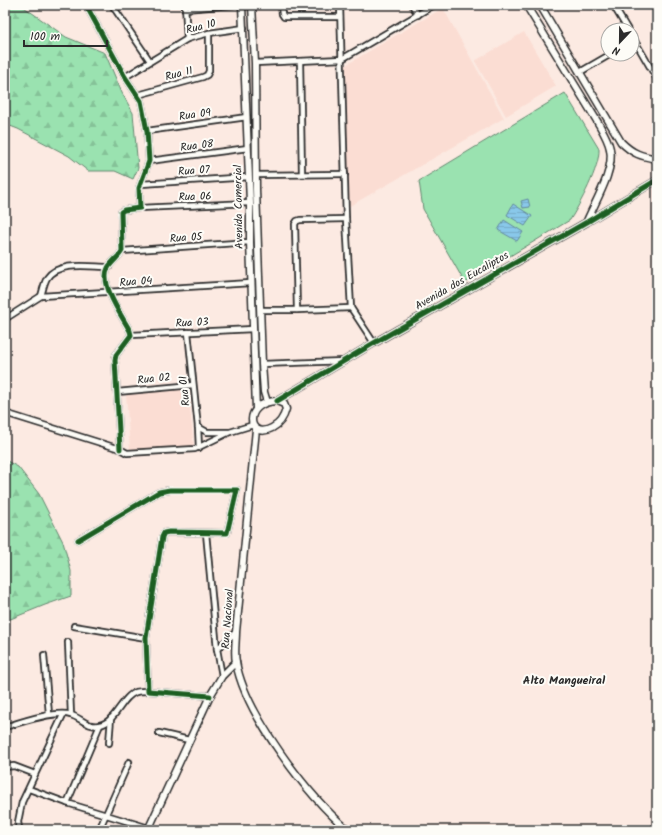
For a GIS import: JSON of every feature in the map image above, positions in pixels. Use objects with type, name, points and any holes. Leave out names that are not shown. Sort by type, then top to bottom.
[{"type":"street","points":[[86,5],[125,77],[141,101],[147,131],[149,161],[139,188],[140,208]]},
{"type":"street","points":[[112,5],[150,61]]},
{"type":"street","points":[[187,39],[185,7],[232,5]]},
{"type":"street","name":"Avenida Comercial","points":[[242,5],[250,190],[251,283],[256,409]]},
{"type":"street","name":"Avenida Comercial","points":[[252,5],[255,63],[256,189],[262,364],[264,392],[267,402]]},
{"type":"street","points":[[281,5],[282,14],[284,17],[340,17]]},
{"type":"street","points":[[340,5],[346,219],[351,308],[374,343]]},
{"type":"street","points":[[412,5],[418,15]]},
{"type":"street","points":[[255,63],[342,59],[434,5]]},
{"type":"street","points":[[526,5],[597,121],[608,140],[611,150],[611,162],[586,222]]},
{"type":"street","points":[[540,5],[621,142],[630,151],[640,156],[657,159]]},
{"type":"street","points":[[613,5],[623,22]]},
{"type":"street","name":"Rua 10","points":[[125,77],[187,39],[209,33],[244,28]]},
{"type":"street","name":"Rua 11","points":[[138,95],[207,75],[209,71],[209,33]]},
{"type":"street","points":[[640,50],[657,78]]},
{"type":"street","points":[[580,72],[600,60]]},
{"type":"street","points":[[300,61],[302,174]]},
{"type":"street","points":[[597,121],[606,116]]},
{"type":"street","name":"Rua 09","points":[[147,131],[246,117]]},
{"type":"street","name":"Rua 08","points":[[149,161],[248,148]]},
{"type":"street","points":[[248,160],[251,158],[256,159]]},
{"type":"street","points":[[256,175],[345,174]]},
{"type":"street","name":"Rua 07","points":[[140,184],[249,177]]},
{"type":"street","name":"Avenida dos Eucaliptos","points":[[277,401],[374,343],[657,180]]},
{"type":"street","points":[[250,190],[253,191],[256,189]]},
{"type":"street","name":"Rua 06","points":[[122,251],[122,210],[250,203]]},
{"type":"street","points":[[297,310],[295,224],[300,220],[346,219]]},
{"type":"street","name":"Rua 05","points":[[122,251],[250,242]]},
{"type":"street","points":[[120,448],[115,360],[116,355],[131,335],[108,293],[106,274],[108,267],[122,251]]},
{"type":"street","points":[[5,319],[41,296],[46,279],[51,273],[59,268],[69,266],[108,267]]},
{"type":"street","name":"Rua 04","points":[[41,296],[251,283]]},
{"type":"street","points":[[261,310],[351,308]]},
{"type":"street","name":"Rua 03","points":[[131,335],[253,329]]},
{"type":"street","name":"Rua 01","points":[[188,332],[199,448]]},
{"type":"street","points":[[262,364],[345,361]]},
{"type":"street","name":"Rua 02","points":[[117,392],[194,384]]},
{"type":"street","points":[[254,445],[264,432],[274,427],[283,419],[289,401],[295,391]]},
{"type":"street","points":[[254,427],[252,419],[256,409],[260,405],[267,402],[277,401],[284,404],[286,409]]},
{"type":"street","points":[[5,413],[120,448],[127,453],[199,448],[230,432]]},
{"type":"street","points":[[198,427],[208,432],[230,432],[254,427],[264,432]]},
{"type":"street","name":"Rua Nacional","points":[[254,427],[254,445],[236,632],[236,662],[243,687],[258,719],[307,787],[348,830]]},
{"type":"street","points":[[78,540],[159,492],[170,490],[237,490],[227,533],[169,532],[164,533],[162,537],[146,638],[148,691]]},
{"type":"street","points":[[206,533],[217,649],[222,676]]},
{"type":"street","points":[[74,626],[146,638]]},
{"type":"street","points":[[217,649],[236,632]]},
{"type":"street","points":[[68,642],[71,715]]},
{"type":"street","points":[[44,655],[49,714]]},
{"type":"street","points":[[29,789],[148,829],[210,696],[222,676],[236,662]]},
{"type":"street","points":[[67,803],[100,725],[112,718],[130,695],[135,692],[148,691],[210,696]]},
{"type":"street","points":[[5,727],[49,714],[71,715],[86,723],[100,725]]},
{"type":"street","points":[[19,828],[19,812],[22,802],[63,715]]},
{"type":"street","points":[[109,743],[112,718]]},
{"type":"street","points":[[159,733],[189,740]]},
{"type":"street","points":[[99,830],[129,762]]},
{"type":"street","points":[[5,767],[14,766],[35,774]]},
{"type":"shaded area","points":[[443,8],[504,118],[348,207],[346,65]]},
{"type":"shaded area","points":[[524,32],[556,86],[506,116],[475,61]]},
{"type":"shaded area","points":[[188,388],[194,448],[130,450],[126,394]]},
{"type":"green space","points":[[5,5],[21,5],[66,37],[105,53],[122,93],[133,113],[138,168],[133,179],[115,171],[88,171],[69,156],[18,129],[5,124]]},
{"type":"green space","points":[[565,93],[599,149],[593,175],[579,205],[570,220],[465,283],[423,209],[419,181]]},
{"type":"green space","points":[[5,460],[18,467],[39,494],[63,542],[71,571],[71,596],[8,620],[5,623]]},
{"type":"water","points":[[528,199],[530,207],[523,208],[521,201]]},
{"type":"water","points":[[513,204],[532,216],[525,226],[507,215]]},
{"type":"water","points":[[504,220],[523,232],[517,241],[498,230]]},
{"type":"cycle path","points":[[86,5],[125,77],[141,101],[147,131],[149,161],[139,188],[140,208],[124,210],[121,212],[122,251],[108,268],[106,275],[109,291],[131,335],[116,355],[115,360],[120,449]]},
{"type":"cycle path","points":[[277,401],[374,343],[587,222],[657,180]]},
{"type":"cycle path","points":[[78,540],[159,492],[170,490],[237,490],[227,533],[164,533],[162,537],[146,638],[148,691],[210,696]]},
{"type":"district","name":"Alto Mangueiral","points":[[564,680]]}]
